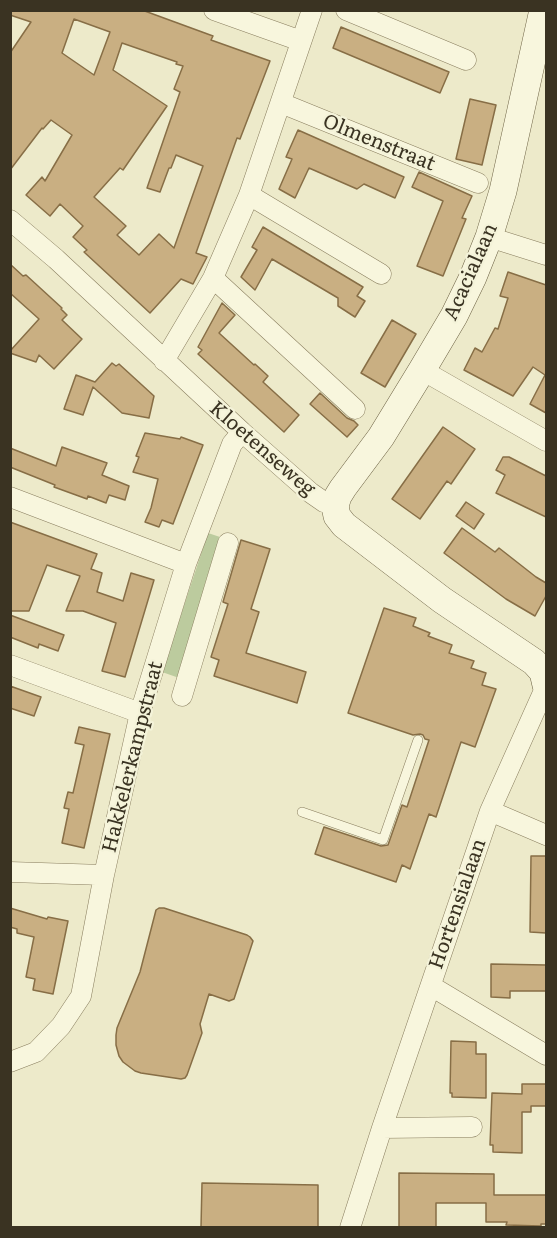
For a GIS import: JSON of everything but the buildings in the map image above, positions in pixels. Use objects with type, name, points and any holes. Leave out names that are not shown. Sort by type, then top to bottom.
[{"type":"street","points":[[214,10],[301,41]]},
{"type":"street","points":[[164,360],[213,278],[249,195],[312,10]]},
{"type":"street","points":[[346,10],[466,60]]},
{"type":"street","name":"Acacialaan","points":[[335,506],[338,496],[381,437],[454,316],[489,237],[503,191],[543,10]]},
{"type":"street","name":"Olmenstraat","points":[[281,103],[478,183]]},
{"type":"street","points":[[249,195],[381,274]]},
{"type":"street","name":"Kloetenseweg","points":[[10,220],[56,259],[311,493],[335,506],[337,516],[344,525],[442,600],[534,662],[543,672],[546,685]]},
{"type":"street","points":[[489,237],[546,255]]},
{"type":"street","points":[[213,278],[355,409]]},
{"type":"street","points":[[422,370],[546,441]]},
{"type":"street","name":"Hakkelerkampstraat","points":[[10,1062],[36,1052],[61,1026],[81,996],[104,875],[140,713],[186,564],[232,444],[242,432]]},
{"type":"street","points":[[10,497],[186,564]]},
{"type":"street","name":"Hakkelerkampstraat","points":[[182,696],[228,543]]},
{"type":"street","points":[[10,664],[140,713]]},
{"type":"street","name":"Hortensialaan","points":[[350,1227],[490,811],[546,685]]},
{"type":"street","points":[[490,811],[546,835]]},
{"type":"street","points":[[10,872],[104,875]]},
{"type":"street","points":[[431,986],[546,1055]]},
{"type":"street","points":[[382,1128],[472,1127]]},
{"type":"lane","points":[[302,812],[383,840],[418,740]]},
{"type":"green space","points":[[208,533],[220,537],[204,587],[211,590],[182,679],[162,672]]}]
